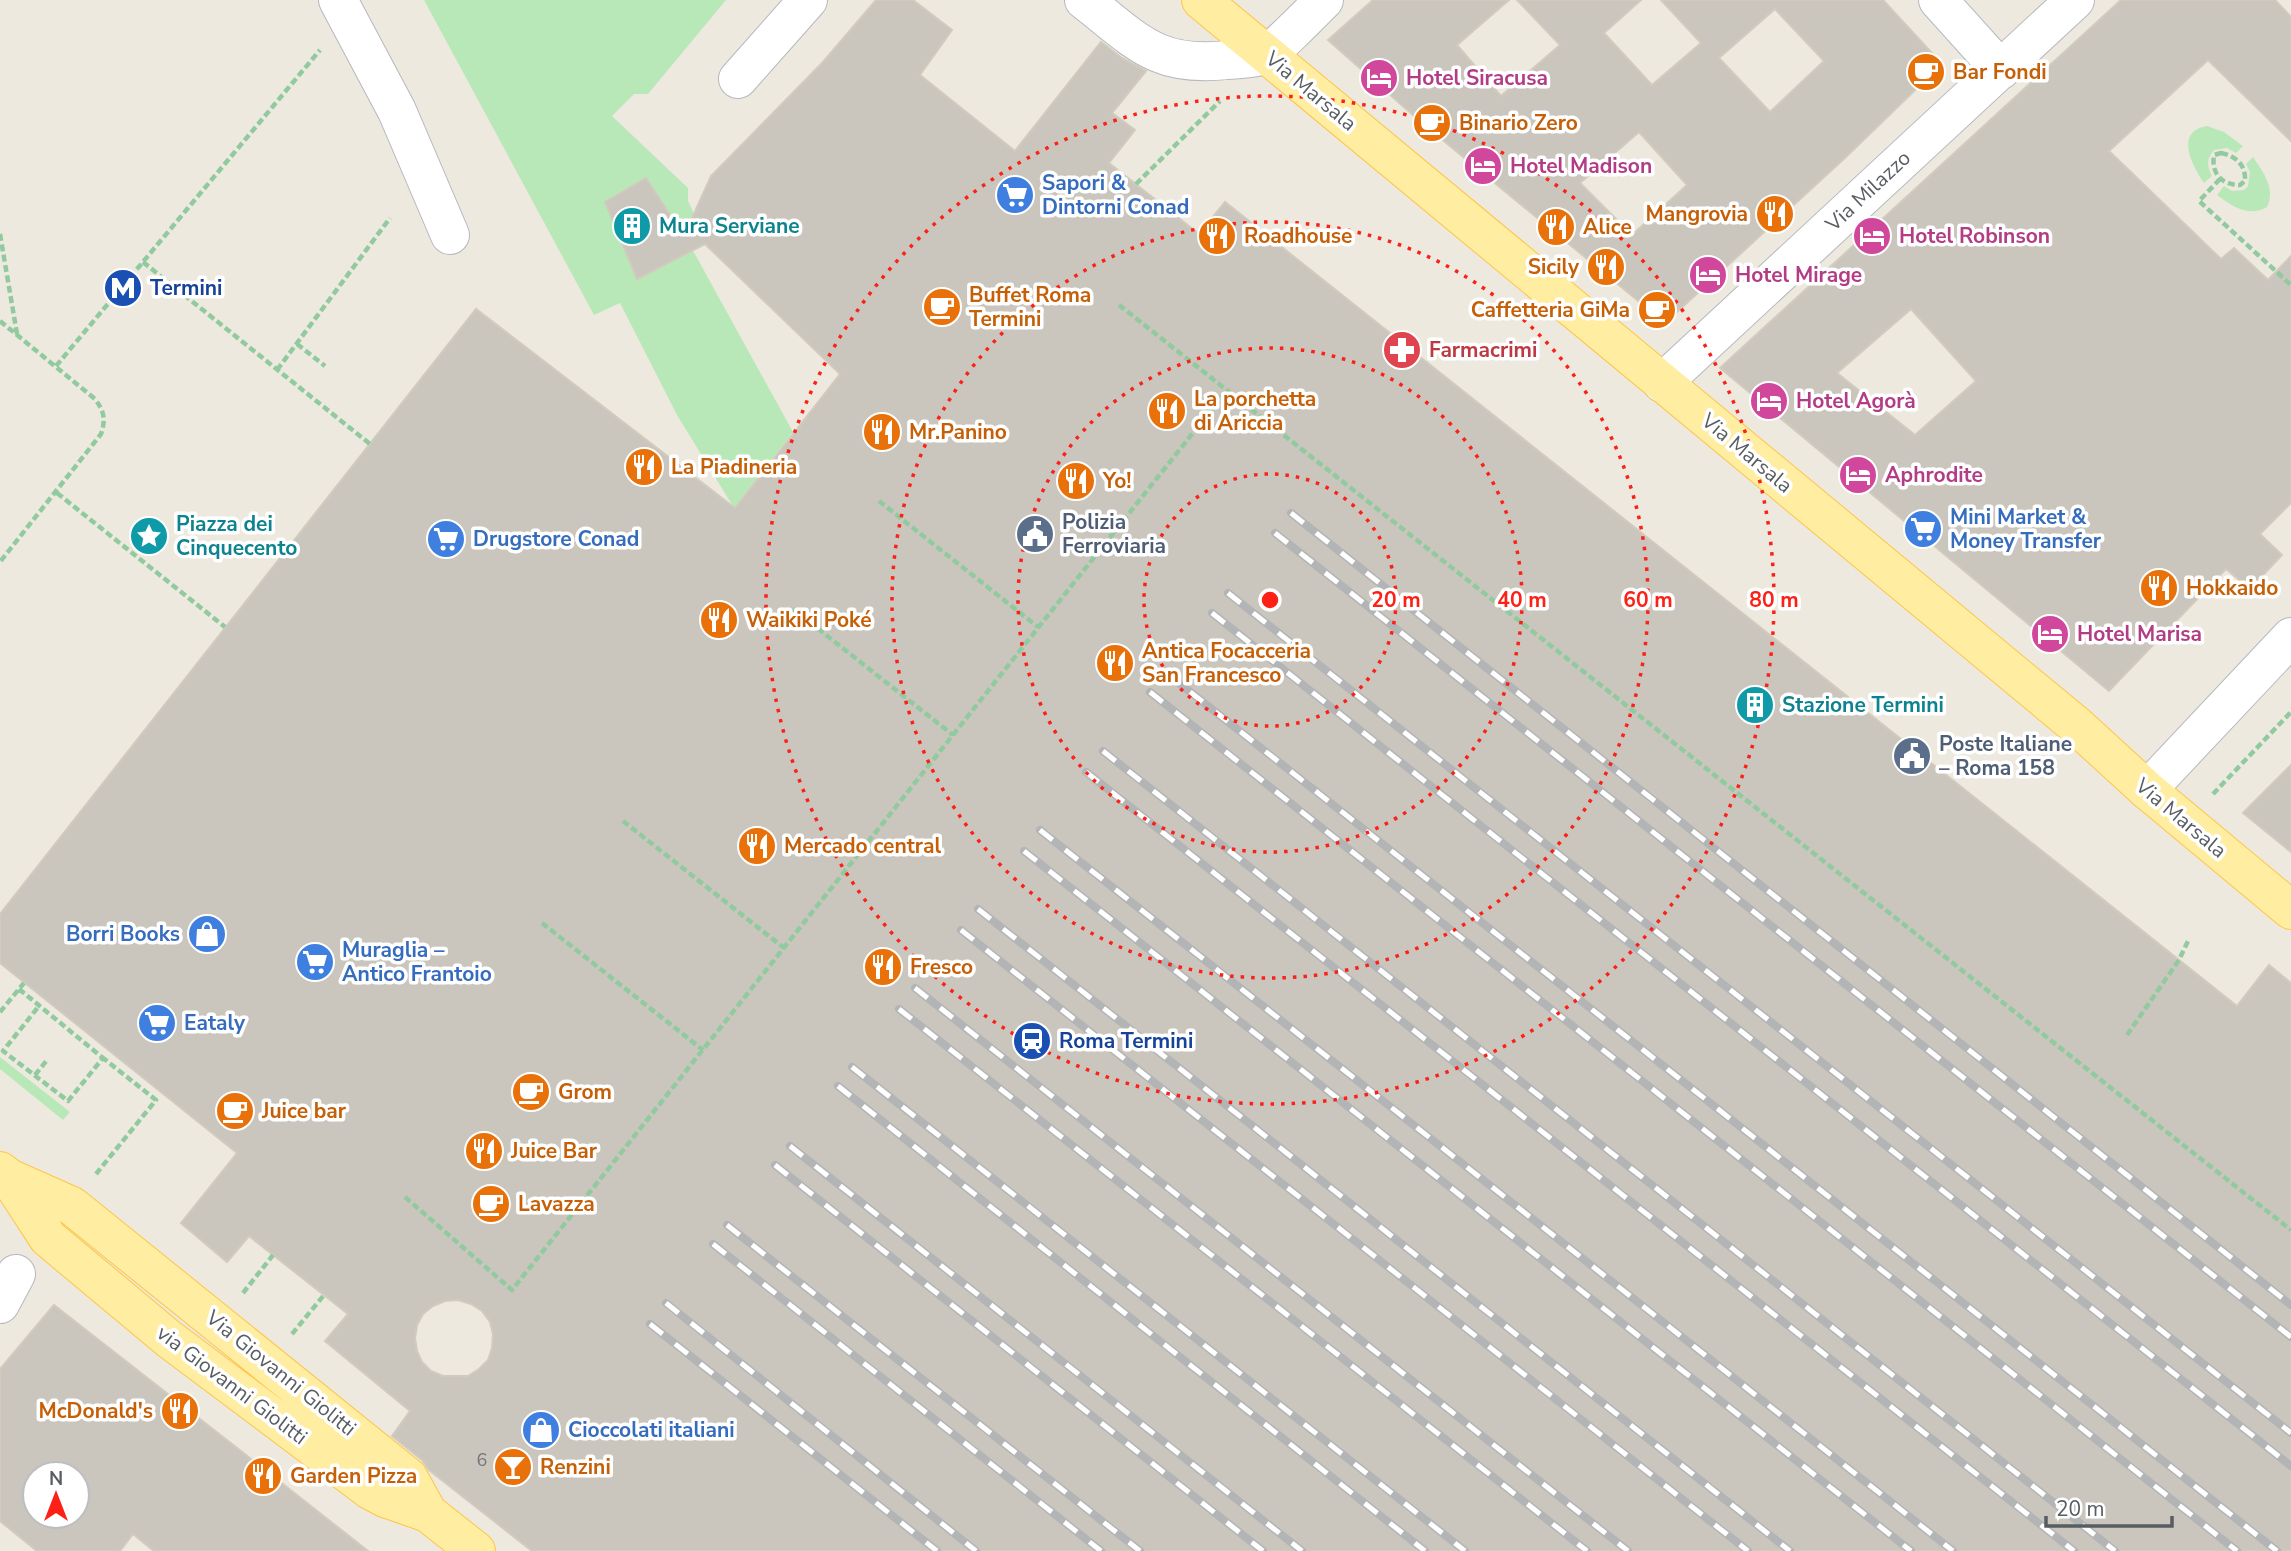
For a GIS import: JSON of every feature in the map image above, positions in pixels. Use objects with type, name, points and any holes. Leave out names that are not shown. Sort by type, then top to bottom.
[{"type":"main road","name":"Via Marsala","points":[[1201,0],[2077,726],[2147,790],[2291,910]]},
{"type":"main road","name":"Via Giovanni Giolitti","points":[[3,1175],[72,1206],[408,1477],[428,1513],[476,1551]]},
{"type":"main road","name":"via Giovanni Giolitti","points":[[3,1175],[48,1238],[169,1339],[355,1480],[385,1498],[428,1513]]},
{"type":"street","points":[[338,0],[397,111],[450,235]]},
{"type":"street","points":[[738,79],[808,0]]},
{"type":"street","points":[[1084,0],[1144,46],[1175,60],[1208,62],[1267,55],[1324,0]]},
{"type":"street","points":[[1938,0],[2000,70]]},
{"type":"street","name":"Via Milazzo","points":[[1662,383],[2075,0]]},
{"type":"street","points":[[2147,790],[2291,637]]},
{"type":"path","points":[[56,366],[323,46]]},
{"type":"path","points":[[1136,184],[1221,100]]},
{"type":"path","points":[[2214,155],[2228,155],[2242,164],[2245,181],[2240,185],[2220,179],[2214,168],[2214,155]]},
{"type":"path","points":[[2220,179],[2199,201],[2291,285]]},
{"type":"path","points":[[277,370],[390,218]]},
{"type":"path","points":[[0,234],[18,334]]},
{"type":"path","points":[[143,262],[370,444]]},
{"type":"path","points":[[1119,305],[2291,1230]]},
{"type":"path","points":[[0,321],[95,399],[103,410],[105,423],[101,435],[0,562]]},
{"type":"path","points":[[297,344],[325,366]]},
{"type":"path","points":[[405,1197],[512,1290],[1227,390]]},
{"type":"path","points":[[57,492],[225,628]]},
{"type":"path","points":[[879,501],[1038,628]]},
{"type":"path","points":[[793,609],[953,735]]},
{"type":"path","points":[[2185,822],[2291,712]]},
{"type":"path","points":[[624,821],[784,948]]},
{"type":"path","points":[[542,923],[703,1050]]},
{"type":"path","points":[[2127,1035],[2179,960],[2188,942]]},
{"type":"path","points":[[0,1012],[24,983]]},
{"type":"path","points":[[19,989],[156,1100],[96,1174]]},
{"type":"path","points":[[39,1006],[3,1051],[68,1101],[103,1058]]},
{"type":"path","points":[[35,1075],[47,1060]]},
{"type":"path","points":[[242,1294],[273,1255]]},
{"type":"path","points":[[292,1334],[324,1295]]},
{"type":"green space","points":[[424,0],[726,0],[648,94],[634,94],[612,116],[688,188],[688,201],[697,220],[680,227],[793,432],[734,508],[677,415],[620,303],[594,315]]},
{"type":"green space","points":[[2207,126],[2224,132],[2243,146],[2236,153],[2227,148],[2214,150],[2208,163],[2212,176],[2204,183],[2191,159],[2188,142],[2197,129]]},
{"type":"green space","points":[[2253,157],[2261,168],[2270,193],[2267,207],[2247,211],[2235,207],[2217,195],[2224,186],[2232,191],[2244,190],[2248,186],[2250,172],[2246,164]]},
{"type":"green space","points":[[0,1057],[70,1112],[63,1120],[0,1069]]},
{"type":"building","points":[[876,0],[913,0],[952,30],[920,75],[1015,151],[1101,42],[1146,71],[1112,113],[1135,130],[1109,163],[1199,234],[1225,202],[2237,1006],[2269,965],[2291,983],[2291,1551],[532,1551],[429,1470],[422,1460],[392,1436],[410,1411],[325,1341],[348,1314],[249,1236],[227,1262],[181,1223],[237,1153],[0,963],[0,914],[476,309],[735,508],[840,374],[705,244],[637,279],[605,202],[646,178],[684,236],[711,176],[823,62]],"holes":[[[458,1300],[482,1311],[490,1322],[493,1334],[488,1360],[468,1376],[443,1376],[431,1371],[422,1362],[415,1338],[417,1325],[423,1314],[445,1301]]]},
{"type":"building","points":[[1373,0],[1509,0],[1457,45],[1501,96],[1560,45],[1517,0],[1641,0],[1604,33],[1652,85],[1701,43],[1661,0],[1883,0],[1942,64],[1847,156],[1665,323],[1422,123],[1328,40]],"holes":[[[1775,9],[1824,61],[1770,112],[1719,58]],[[1639,132],[1687,185],[1632,235],[1580,183]]]},
{"type":"building","points":[[2121,0],[2275,0],[2291,17],[2291,141],[2208,60],[2109,151],[2221,259],[2234,248],[2268,280],[2291,256],[2291,503],[2260,534],[2282,555],[2250,589],[2226,569],[2109,691],[1720,368]],"holes":[[[1911,309],[1976,381],[1915,435],[1837,373]]]},
{"type":"building","points":[[2291,765],[2291,852],[2243,813]]},
{"type":"building","points":[[54,1305],[368,1551],[154,1551],[133,1534],[120,1551],[37,1551],[0,1521],[0,1369]]},
{"type":"railway","points":[[1291,513],[2291,1305]]},
{"type":"railway","points":[[1275,533],[2291,1337]]},
{"type":"railway","points":[[1228,593],[2291,1433]]},
{"type":"railway","points":[[1212,613],[2291,1466]]},
{"type":"railway","points":[[1165,672],[2277,1551]]},
{"type":"railway","points":[[1150,692],[2237,1551]]},
{"type":"railway","points":[[1103,751],[2115,1551]]},
{"type":"railway","points":[[1086,772],[2074,1551]]},
{"type":"railway","points":[[1040,830],[1953,1551]]},
{"type":"railway","points":[[1024,851],[1911,1551]]},
{"type":"railway","points":[[978,909],[1790,1551]]},
{"type":"railway","points":[[961,930],[1748,1551]]},
{"type":"railway","points":[[915,988],[1628,1551]]},
{"type":"railway","points":[[899,1009],[1587,1551]]},
{"type":"railway","points":[[852,1067],[1465,1551]]},
{"type":"railway","points":[[838,1086],[1425,1551]]},
{"type":"railway","points":[[790,1146],[1302,1551]]},
{"type":"railway","points":[[775,1165],[1263,1551]]},
{"type":"railway","points":[[727,1225],[1140,1551]]},
{"type":"railway","points":[[713,1244],[1101,1551]]},
{"type":"railway","points":[[666,1303],[976,1551]]},
{"type":"railway","points":[[650,1324],[937,1551]]},
{"type":"place","name":"Bar Fondi","points":[[1926,72]]},
{"type":"place","name":"Hotel Siracusa","points":[[1379,78]]},
{"type":"place","name":"Binario Zero","points":[[1432,123]]},
{"type":"place","name":"Hotel Madison","points":[[1483,166]]},
{"type":"place","name":"Sapori & Dintorni Conad","points":[[1015,195]]},
{"type":"place","name":"Mangrovia","points":[[1775,214]]},
{"type":"place","name":"Mura Serviane","points":[[632,226]]},
{"type":"place","name":"Alice","points":[[1556,227]]},
{"type":"place","name":"Roadhouse","points":[[1217,236]]},
{"type":"place","name":"Hotel Robinson","points":[[1872,236]]},
{"type":"place","name":"Sicily","points":[[1606,267]]},
{"type":"place","name":"Hotel Mirage","points":[[1708,275]]},
{"type":"place","name":"Termini","points":[[123,288]]},
{"type":"place","name":"Buffet Roma Termini","points":[[942,307]]},
{"type":"place","name":"Caffetteria GiMa","points":[[1657,310]]},
{"type":"place","name":"Farmacrimi","points":[[1402,350]]},
{"type":"place","name":"Hotel Agorà","points":[[1769,401]]},
{"type":"place","name":"La porchetta di Ariccia","points":[[1167,411]]},
{"type":"place","name":"Mr.Panino","points":[[882,432]]},
{"type":"place","name":"La Piadineria","points":[[644,467]]},
{"type":"place","name":"Aphrodite","points":[[1858,475]]},
{"type":"place","name":"Yo!","points":[[1076,481]]},
{"type":"place","name":"Mini Market & Money Transfer","points":[[1923,529]]},
{"type":"place","name":"Polizia Ferroviaria","points":[[1035,534]]},
{"type":"place","name":"Piazza dei Cinquecento","points":[[149,536]]},
{"type":"place","name":"Drugstore Conad","points":[[446,539]]},
{"type":"place","name":"Hokkaido","points":[[2159,588]]},
{"type":"place","name":"Waikiki Poké","points":[[719,620]]},
{"type":"place","name":"Hotel Marisa","points":[[2050,634]]},
{"type":"place","name":"Antica Focacceria San Francesco","points":[[1115,663]]},
{"type":"place","name":"Stazione Termini","points":[[1755,705]]},
{"type":"place","name":"Poste Italiane – Roma 158","points":[[1912,756]]},
{"type":"place","name":"Mercado central","points":[[757,846]]},
{"type":"place","name":"Borri Books","points":[[207,934]]},
{"type":"place","name":"Muraglia – Antico Frantoio","points":[[315,962]]},
{"type":"place","name":"Fresco","points":[[883,967]]},
{"type":"place","name":"Eataly","points":[[157,1023]]},
{"type":"place","name":"Roma Termini","points":[[1032,1041]]},
{"type":"place","name":"Grom","points":[[531,1092]]},
{"type":"place","name":"Juice bar","points":[[235,1111]]},
{"type":"place","name":"Juice Bar","points":[[484,1151]]},
{"type":"place","name":"Lavazza","points":[[491,1204]]},
{"type":"place","name":"McDonald's","points":[[180,1411]]},
{"type":"place","name":"Cioccolati italiani","points":[[541,1430]]},
{"type":"place","name":"Renzini","points":[[513,1467]]},
{"type":"place","name":"Garden Pizza","points":[[263,1476]]}]
